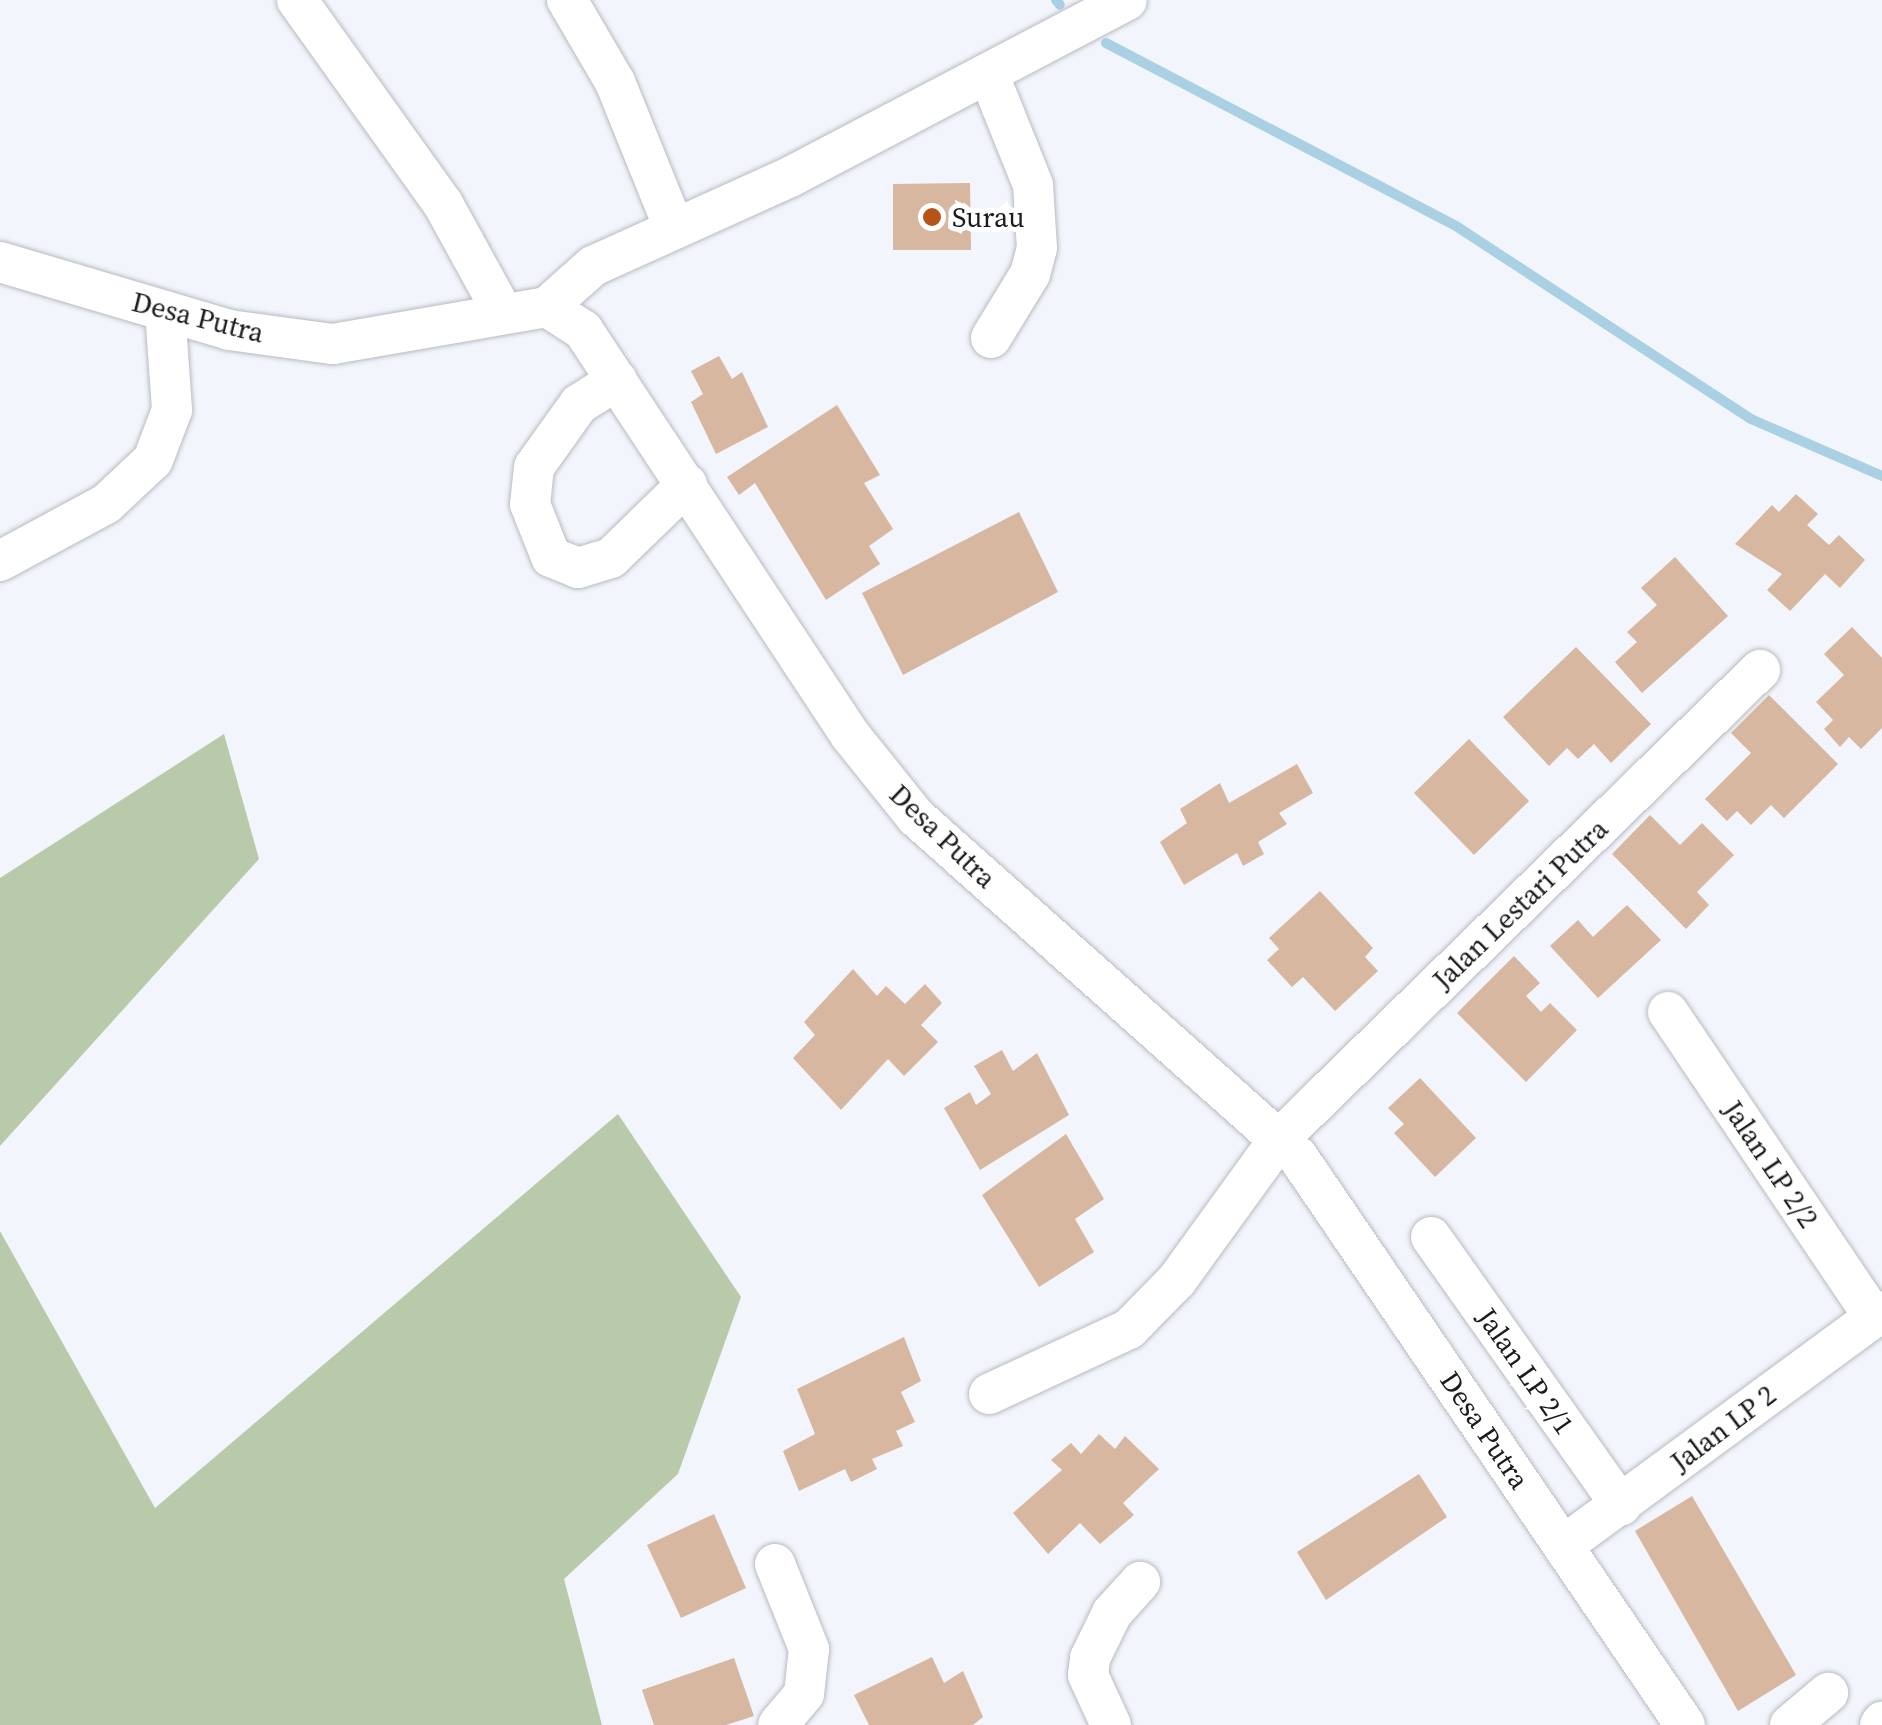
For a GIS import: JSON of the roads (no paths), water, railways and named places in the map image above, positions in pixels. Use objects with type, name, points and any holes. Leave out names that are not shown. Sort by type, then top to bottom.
[{"type":"street","points":[[297,0],[443,204],[503,313]]},
{"type":"street","points":[[567,0],[615,82],[674,228]]},
{"type":"street","points":[[547,307],[593,266],[792,176],[1126,0]]},
{"type":"street","points":[[988,73],[1033,185],[1037,248],[1030,274],[991,338]]},
{"type":"street","name":"Desa Putra","points":[[0,262],[229,330],[333,344],[547,307],[583,330],[852,736],[916,817],[1279,1139],[1564,1545],[1685,1725]]},
{"type":"street","points":[[0,561],[106,504],[153,460],[172,410],[165,312]]},
{"type":"street","points":[[617,380],[579,404],[534,467],[530,504],[551,556],[578,568],[610,558],[687,484]]},
{"type":"street","name":"Jalan Lestari Putra","points":[[989,1394],[1130,1329],[1177,1280],[1279,1139],[1760,670]]},
{"type":"street","name":"Jalan LP 2/2","points":[[1668,1012],[1878,1314]]},
{"type":"street","name":"Jalan LP 2/1","points":[[1431,1237],[1621,1504]]},
{"type":"street","name":"Jalan LP 2","points":[[1564,1545],[1878,1314]]},
{"type":"street","points":[[775,1564],[809,1648],[804,1694],[778,1725]]},
{"type":"street","points":[[1111,1725],[1088,1675],[1090,1658],[1112,1613],[1140,1582]]},
{"type":"street","points":[[1790,1725],[1828,1693]]},
{"type":"waterway","points":[[1056,0],[1060,5]]},
{"type":"waterway","points":[[1106,43],[1456,226],[1751,419],[1882,476]]},
{"type":"place","name":"Surau","points":[[932,217]]}]
